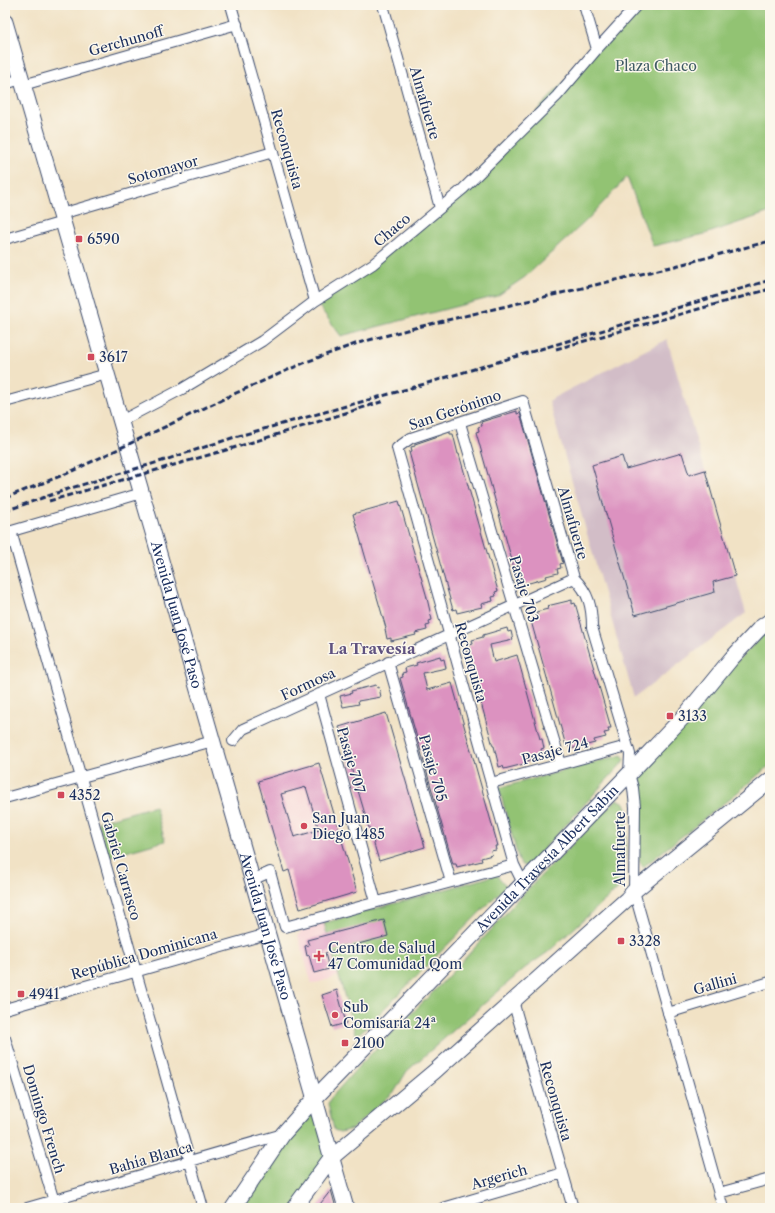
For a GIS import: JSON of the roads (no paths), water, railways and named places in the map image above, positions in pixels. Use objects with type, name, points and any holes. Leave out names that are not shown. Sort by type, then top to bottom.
[{"type":"main road","name":"Avenida Juan José Paso","points":[[5,22],[142,493],[346,1208]]},
{"type":"main road","name":"Avenida Travesía Albert Sabin","points":[[233,1208],[283,1134],[314,1099],[629,774],[687,713],[731,659],[760,628],[770,620]]},
{"type":"main road","points":[[294,1208],[331,1158],[429,1076],[627,899],[634,891],[770,780]]},
{"type":"street","name":"Reconquista","points":[[231,5],[315,301]]},
{"type":"street","name":"Almafuerte","points":[[384,5],[440,208]]},
{"type":"street","points":[[584,5],[597,49]]},
{"type":"street","name":"Chaco","points":[[121,421],[182,389],[262,341],[315,301],[373,264],[463,189],[557,96],[637,5]]},
{"type":"street","name":"Gerchunoff","points":[[5,84],[22,82],[237,24]]},
{"type":"street","name":"Sotomayor","points":[[5,239],[62,218],[273,152]]},
{"type":"street","points":[[5,402],[107,374]]},
{"type":"street","name":"Almafuerte","points":[[523,401],[574,578],[582,586],[589,600],[592,613],[592,628],[627,746],[630,762],[629,774],[633,788],[635,807],[634,891],[723,1208]]},
{"type":"street","name":"San Gerónimo","points":[[397,448],[411,438],[523,401]]},
{"type":"street","name":"Pasaje 703","points":[[460,423],[561,764]]},
{"type":"street","name":"Reconquista","points":[[397,448],[490,783],[514,865],[523,883]]},
{"type":"street","points":[[8,532],[142,493]]},
{"type":"street","name":"Gabriel Carrasco","points":[[8,532],[81,778],[203,1208]]},
{"type":"street","name":"Formosa","points":[[233,741],[243,729],[514,604],[574,578]]},
{"type":"street","name":"Pasaje 705","points":[[388,662],[451,882]]},
{"type":"street","name":"Pasaje 707","points":[[319,694],[376,902]]},
{"type":"street","points":[[5,798],[212,741]]},
{"type":"street","name":"Pasaje 724","points":[[490,783],[627,746]]},
{"type":"street","points":[[252,880],[270,872],[285,927],[514,865]]},
{"type":"street","name":"República Dominicana","points":[[5,1009],[136,970],[268,934]]},
{"type":"street","name":"Gallini","points":[[668,1012],[770,982]]},
{"type":"street","name":"Reconquista","points":[[513,1001],[573,1208]]},
{"type":"street","name":"Domingo French","points":[[5,1038],[55,1204]]},
{"type":"street","name":"Bahía Blanca","points":[[27,1208],[55,1204],[190,1161],[283,1134]]},
{"type":"street","name":"Argerich","points":[[443,1208],[562,1173]]},
{"type":"street","points":[[719,1193],[770,1179]]},
{"type":"railway","points":[[5,498],[68,473],[236,393],[306,362],[358,343],[418,327],[675,266],[770,241]]},
{"type":"railway","points":[[5,511],[71,488],[162,461],[235,437],[411,388],[770,280]]},
{"type":"railway","points":[[556,349],[770,289]]},
{"type":"railway","points":[[49,501],[240,446],[384,401]]},
{"type":"place","name":"6590","points":[[79,239]]},
{"type":"place","name":"3617","points":[[91,357]]},
{"type":"place","name":"3133","points":[[670,716]]},
{"type":"place","name":"4352","points":[[61,795]]},
{"type":"place","name":"San Juan Diego 1485","points":[[304,826]]},
{"type":"place","name":"3328","points":[[621,941]]},
{"type":"place","name":"Centro de Salud 47 Comunidad Qom","points":[[319,956]]},
{"type":"place","name":"4941","points":[[21,994]]},
{"type":"place","name":"Sub Comisaría 24ª","points":[[335,1015]]},
{"type":"place","name":"2100","points":[[345,1043]]},
{"type":"district","name":"La Travesía","points":[[372,648]]},
{"type":"park label","name":"Plaza Chaco","points":[[656,66]]}]
